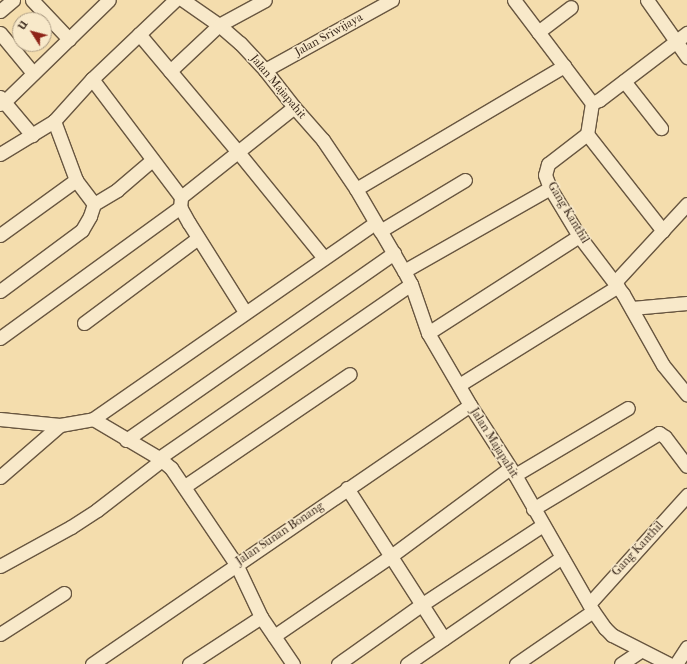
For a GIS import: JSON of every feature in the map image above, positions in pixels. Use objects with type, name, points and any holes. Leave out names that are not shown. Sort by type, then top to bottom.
[{"type":"street","points":[[0,11],[13,0]]},
{"type":"street","points":[[32,0],[69,40]]},
{"type":"street","points":[[0,154],[32,136],[54,121],[92,79],[175,0]]},
{"type":"street","name":"Jalan Majapahit","points":[[183,0],[219,25],[240,43],[266,70],[294,107],[323,140],[356,189],[377,227],[404,270],[411,284],[428,333],[470,405],[512,471],[591,607],[605,628],[612,635],[640,651],[669,664]]},
{"type":"street","points":[[170,71],[219,25],[265,0]]},
{"type":"street","name":"Jalan Sriwijaya","points":[[266,70],[375,4],[392,0]]},
{"type":"street","points":[[514,0],[592,103],[587,134],[663,231]]},
{"type":"street","points":[[653,2],[682,37],[687,57]]},
{"type":"street","points":[[32,136],[1,101],[69,40],[100,3]]},
{"type":"street","points":[[538,32],[571,7]]},
{"type":"street","points":[[0,33],[33,73]]},
{"type":"street","points":[[139,34],[324,258]]},
{"type":"street","points":[[592,103],[599,100],[682,37]]},
{"type":"street","points":[[356,189],[564,66]]},
{"type":"street","points":[[92,79],[152,160],[180,202],[198,238],[245,312]]},
{"type":"street","points":[[624,81],[661,128]]},
{"type":"street","points":[[0,338],[180,202],[238,152],[294,107]]},
{"type":"street","points":[[54,121],[76,180],[94,204]]},
{"type":"street","name":"Gang Kanthil","points":[[587,134],[548,164],[545,175],[550,188],[579,236],[616,284],[632,308],[662,365],[687,395]]},
{"type":"street","points":[[0,291],[82,230],[90,216],[94,204],[117,190],[152,160]]},
{"type":"street","points":[[0,235],[76,180]]},
{"type":"street","points":[[0,419],[60,425],[93,419],[324,258],[377,227],[465,180]]},
{"type":"street","points":[[404,270],[550,188]]},
{"type":"street","points":[[459,385],[616,284],[687,204]]},
{"type":"street","points":[[428,333],[579,236]]},
{"type":"street","points":[[84,323],[198,238]]},
{"type":"street","points":[[126,440],[394,253]]},
{"type":"street","points":[[0,566],[71,527],[97,510],[160,459],[411,284]]},
{"type":"street","points":[[632,308],[687,303]]},
{"type":"street","points":[[185,486],[350,374]]},
{"type":"street","name":"Jalan Sunan Bonang","points":[[92,664],[470,405]]},
{"type":"street","points":[[274,636],[512,471],[628,408]]},
{"type":"street","points":[[93,419],[160,459],[171,468],[185,486],[236,564],[261,617],[293,664]]},
{"type":"street","points":[[0,477],[60,425]]},
{"type":"street","points":[[533,509],[660,433],[665,437],[687,466]]},
{"type":"street","points":[[347,488],[444,639]]},
{"type":"street","name":"Gang Kanthil","points":[[516,664],[591,607],[687,495]]},
{"type":"street","points":[[338,664],[421,605],[543,525]]},
{"type":"street","points":[[408,664],[562,557]]},
{"type":"street","points":[[0,634],[64,593]]},
{"type":"street","points":[[188,664],[261,617]]},
{"type":"street","points":[[676,664],[687,647]]},
{"type":"street","points":[[621,664],[640,651]]}]
